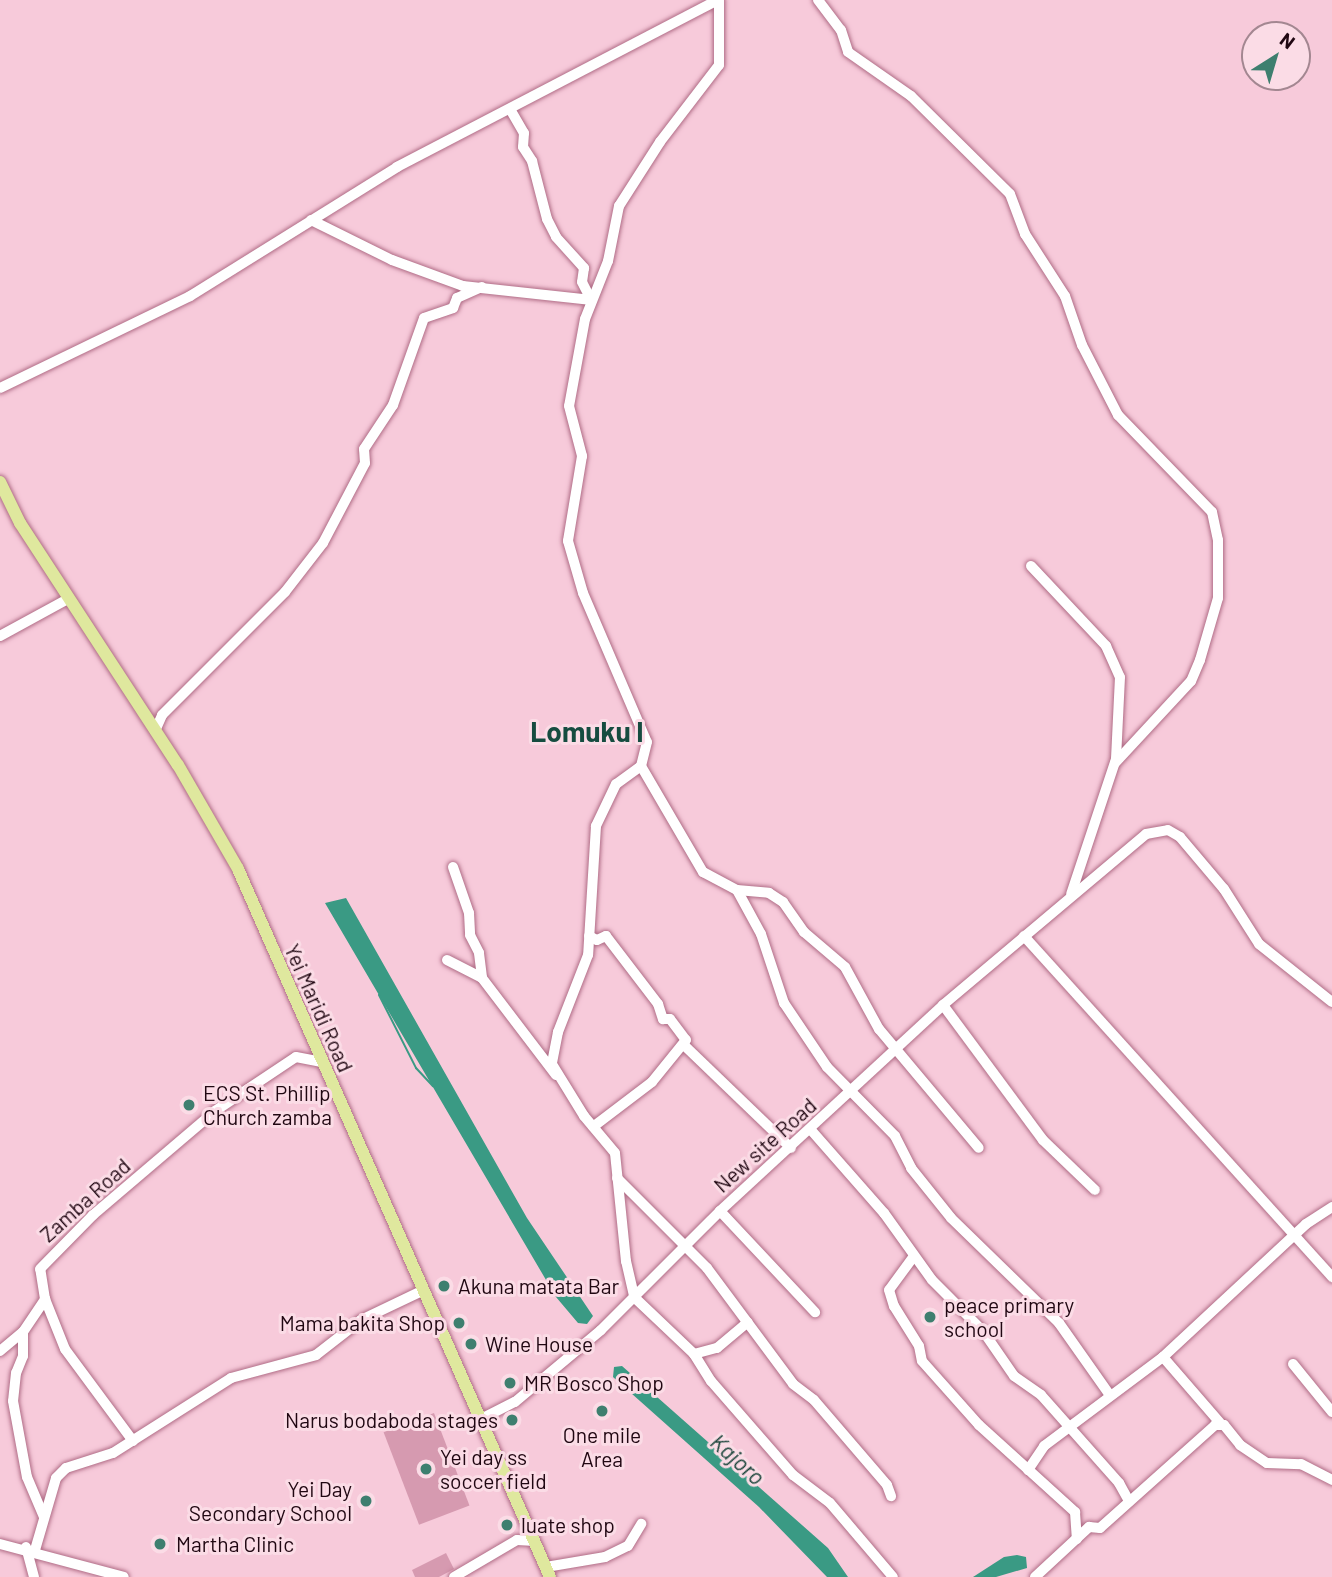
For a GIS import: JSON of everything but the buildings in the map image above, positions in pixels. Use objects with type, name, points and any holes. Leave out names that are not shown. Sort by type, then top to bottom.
[{"type":"main road","name":"Yei Maridi Road","points":[[0,482],[68,599],[155,731],[238,869],[548,1572]]},
{"type":"street","points":[[0,387],[190,296],[397,167],[719,0],[719,65],[660,142],[620,206],[608,261],[591,300],[569,406],[582,456],[568,541],[583,593],[645,735],[641,766],[669,809],[694,862],[714,880],[737,890],[769,892],[783,902],[804,932],[845,967],[870,1016],[979,1148]]},
{"type":"street","points":[[818,0],[841,30],[848,52],[911,96],[1010,194],[1025,234],[1065,296],[1082,345],[1118,415],[1212,512],[1218,540],[1218,598],[1200,660],[1191,681],[1115,763]]},
{"type":"street","points":[[510,109],[524,133],[523,147],[532,160],[547,219],[556,237],[584,268],[582,282],[591,300]]},
{"type":"street","points":[[311,220],[392,260],[463,286],[591,300]]},
{"type":"street","points":[[155,731],[163,715],[285,592],[323,544],[365,463],[363,449],[393,405],[424,318],[453,308],[457,298],[482,287]]},
{"type":"street","points":[[1031,566],[1106,646],[1121,677],[1115,763],[1071,895]]},
{"type":"street","points":[[0,636],[68,599]]},
{"type":"street","points":[[556,1075],[553,1051],[582,976],[589,936],[596,826],[616,784],[641,766]]},
{"type":"street","name":"New site Road","points":[[481,1419],[515,1402],[634,1297],[720,1211],[851,1094],[943,1005],[1146,834],[1168,830],[1200,858],[1259,944],[1332,1003]]},
{"type":"street","points":[[453,867],[469,913],[470,935],[479,953],[482,978]]},
{"type":"street","points":[[737,890],[761,934],[784,1003],[851,1094],[895,1136],[911,1168],[951,1218],[1059,1323],[1109,1394]]},
{"type":"street","points":[[589,936],[597,940],[607,936],[658,1004],[663,1018],[670,1019],[684,1038],[685,1046],[791,1148]]},
{"type":"street","points":[[1024,936],[1332,1277]]},
{"type":"street","points":[[447,960],[482,978],[511,1012],[535,1054],[556,1075],[615,1153],[634,1297],[694,1354],[711,1381],[793,1475],[830,1503],[893,1577]]},
{"type":"street","points":[[943,1005],[1043,1140],[1096,1190]]},
{"type":"street","points":[[593,1127],[652,1082],[685,1046]]},
{"type":"street","name":"Zamba Road","points":[[133,1441],[65,1349],[39,1277],[45,1261],[181,1140],[285,1063],[303,1057],[321,1062]]},
{"type":"street","points":[[811,1130],[884,1213],[914,1256],[983,1331],[1014,1376],[1041,1395],[1119,1483],[1129,1501]]},
{"type":"street","points":[[617,1178],[647,1204],[682,1247],[707,1268],[793,1384],[814,1400],[887,1485],[891,1496]]},
{"type":"street","points":[[1028,1470],[1044,1446],[1109,1394],[1163,1357],[1294,1237],[1332,1207]]},
{"type":"street","points":[[720,1211],[815,1312]]},
{"type":"street","points":[[914,1256],[889,1290],[894,1306],[919,1346],[922,1362],[979,1425],[1075,1512],[1076,1539]]},
{"type":"street","points":[[34,1577],[30,1549],[45,1519],[60,1472],[133,1441],[231,1378],[316,1355],[361,1320],[424,1290]]},
{"type":"street","points":[[0,1351],[23,1332],[45,1299]]},
{"type":"street","points":[[694,1354],[718,1348],[748,1322]]},
{"type":"street","points":[[23,1332],[23,1356],[16,1373],[13,1401],[27,1477],[45,1519]]},
{"type":"street","points":[[1163,1357],[1221,1424],[1267,1463],[1301,1464],[1332,1480]]},
{"type":"street","points":[[1293,1364],[1332,1412]]},
{"type":"street","points":[[1035,1577],[1089,1527],[1100,1528],[1221,1424]]},
{"type":"street","points":[[548,1572],[605,1557],[628,1545],[641,1524]]},
{"type":"street","points":[[454,1577],[517,1540],[535,1541]]},
{"type":"street","points":[[0,1544],[30,1549],[124,1577]]},
{"type":"shaded area","points":[[346,898],[527,1218],[593,1316],[587,1324],[578,1323],[556,1297],[325,903]]},
{"type":"shaded area","points":[[622,1366],[828,1548],[848,1577],[827,1577],[759,1507],[613,1377],[614,1367]]},
{"type":"shaded area","name":"Yei day ss soccer field","points":[[434,1413],[469,1505],[419,1525],[384,1432]]},
{"type":"shaded area","points":[[446,1553],[454,1569],[439,1577],[415,1577],[412,1570]]},
{"type":"shaded area","points":[[1004,1557],[1026,1557],[1027,1568],[996,1577],[973,1577]]},
{"type":"waterway","points":[[379,995],[416,1068],[433,1086]]},
{"type":"place","name":"ECS St. Phillip Church zamba","points":[[189,1105]]},
{"type":"place","name":"Akuna matata Bar","points":[[444,1286]]},
{"type":"place","name":"peace primary school","points":[[930,1317]]},
{"type":"place","name":"Mama bakita Shop","points":[[459,1323]]},
{"type":"place","name":"Wine House","points":[[471,1344]]},
{"type":"place","name":"MR Bosco Shop","points":[[510,1383]]},
{"type":"place","name":"One mile Area","points":[[602,1411]]},
{"type":"place","name":"Narus bodaboda stages","points":[[512,1420]]},
{"type":"place","name":"Yei day ss soccer field","points":[[426,1469]]},
{"type":"place","name":"Yei Day Secondary School","points":[[366,1501]]},
{"type":"place","name":"luate shop","points":[[507,1525]]},
{"type":"place","name":"Martha Clinic","points":[[160,1544]]},
{"type":"district","name":"Lomuku I","points":[[587,731]]},
{"type":"water label","name":"Kajoro","points":[[738,1459]]}]
